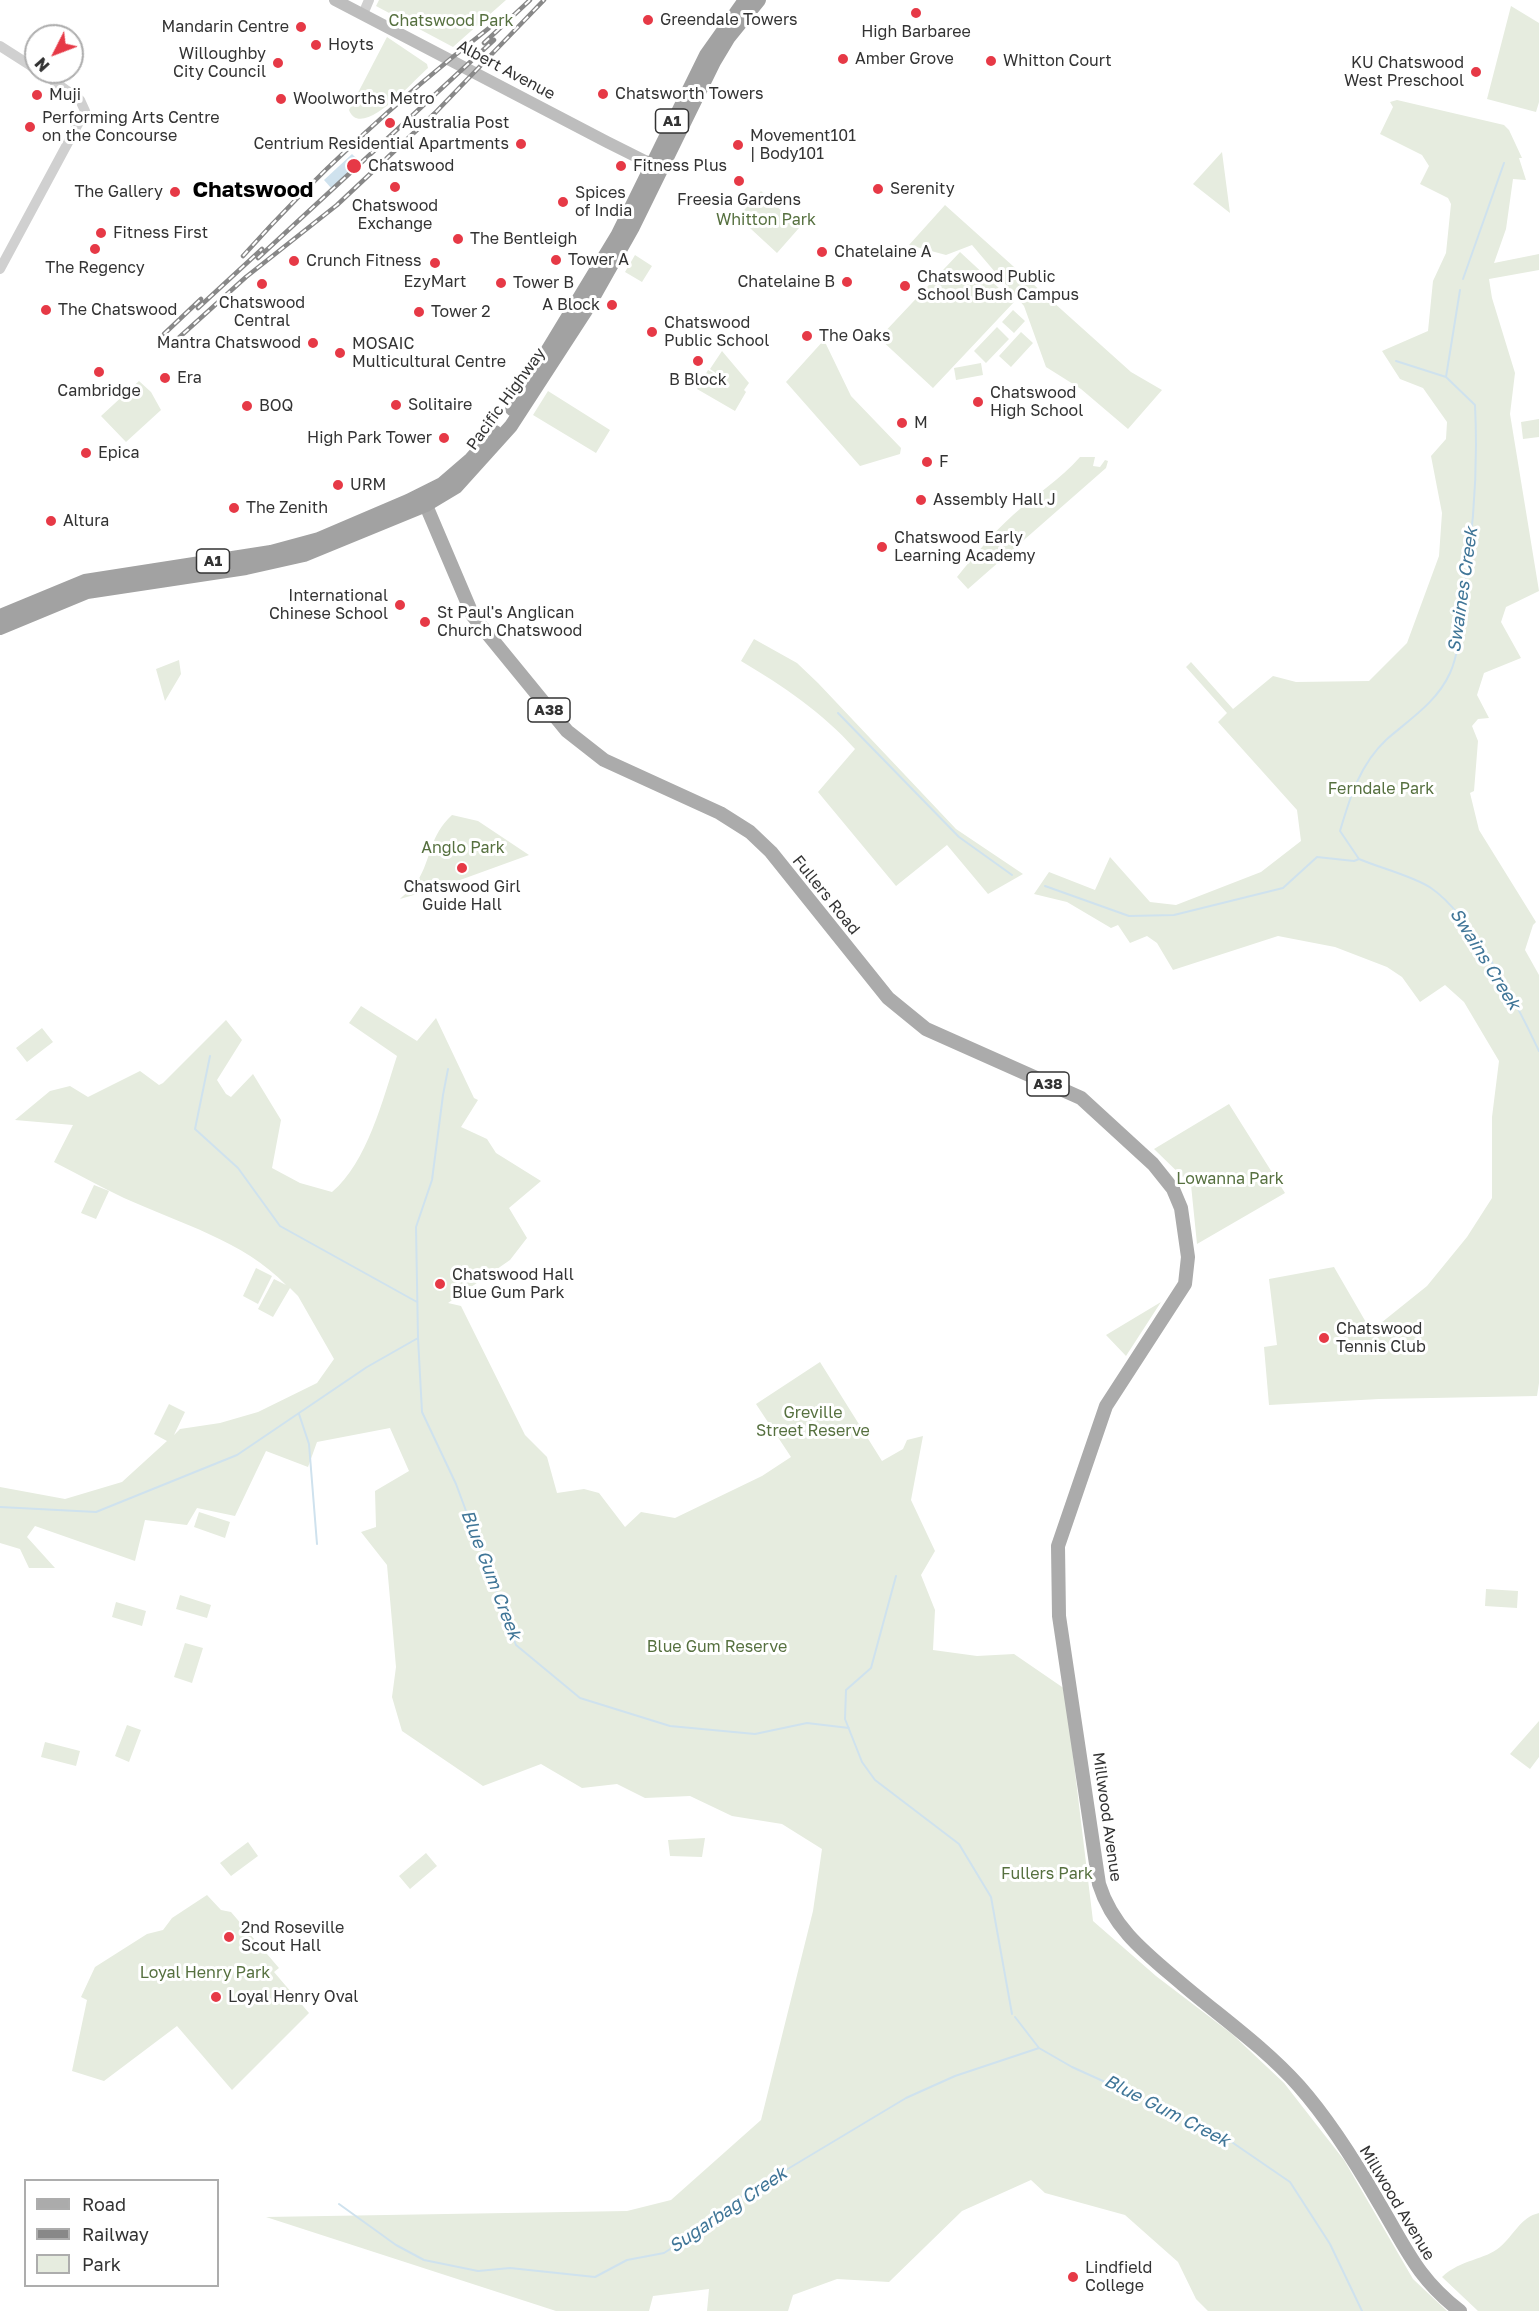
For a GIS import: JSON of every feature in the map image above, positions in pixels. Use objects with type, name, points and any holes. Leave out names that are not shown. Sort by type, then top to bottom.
[{"type":"highway","name":"Pacific Highway","points":[[657,165],[706,55],[745,0]]},
{"type":"highway","name":"Pacific Highway","points":[[0,627],[87,592],[256,566],[304,555],[424,500],[471,459],[514,406],[605,257],[729,37],[759,0]]},
{"type":"highway","name":"Pacific Highway","points":[[0,616],[85,581],[252,556],[308,543],[424,500]]},
{"type":"main road","name":"Albert Avenue","points":[[335,0],[657,165]]},
{"type":"main road","name":"Fullers Road","points":[[424,500],[473,616],[575,739],[604,760],[711,808],[750,832],[771,852],[888,998],[908,1017],[926,1029],[1081,1098],[1097,1110],[1164,1175],[1176,1193],[1183,1215],[1188,1270],[1180,1293]]},
{"type":"main road","name":"Millwood Avenue","points":[[1180,1293],[1106,1406],[1058,1546],[1059,1616],[1099,1884],[1110,1913],[1130,1939],[1253,2044],[1299,2087],[1355,2163],[1413,2263],[1434,2288],[1460,2311]]},
{"type":"street","points":[[363,14],[369,0]]},
{"type":"street","points":[[0,46],[24,61]]},
{"type":"street","points":[[0,269],[85,111],[83,104],[57,84]]},
{"type":"green space","name":"Chatswood Park","points":[[379,0],[506,0],[453,47],[376,6]]},
{"type":"green space","points":[[1511,6],[1539,23],[1539,102],[1536,112],[1487,99]]},
{"type":"green space","points":[[387,37],[427,64],[428,68],[387,106],[375,114],[355,118],[349,110]]},
{"type":"green space","name":"Ferndale Park","points":[[1397,100],[1504,125],[1509,130],[1522,158],[1519,158],[1526,180],[1513,179],[1506,229],[1494,263],[1539,254],[1539,270],[1489,279],[1492,298],[1515,373],[1510,414],[1539,591],[1506,607],[1501,622],[1521,658],[1484,673],[1477,695],[1489,718],[1478,719],[1472,726],[1478,741],[1474,791],[1470,793],[1479,830],[1536,922],[1525,950],[1539,975],[1539,1383],[1537,1396],[1379,1399],[1269,1405],[1264,1347],[1277,1345],[1269,1279],[1334,1267],[1371,1331],[1427,1286],[1467,1237],[1492,1198],[1492,1117],[1499,1061],[1464,1002],[1445,985],[1420,1002],[1402,977],[1387,967],[1335,947],[1278,936],[1173,970],[1157,943],[1147,936],[1130,943],[1118,925],[1111,928],[1067,902],[1034,894],[1049,872],[1095,890],[1110,857],[1150,902],[1176,905],[1261,872],[1301,841],[1297,810],[1218,722],[1227,713],[1186,667],[1191,662],[1233,709],[1273,676],[1296,682],[1369,681],[1407,643],[1439,556],[1442,513],[1431,456],[1446,439],[1447,422],[1423,388],[1400,379],[1382,351],[1428,331],[1433,281],[1446,253],[1451,204],[1448,198],[1420,184],[1429,166],[1422,155],[1380,134],[1393,107],[1390,102]]},
{"type":"green space","points":[[1222,152],[1230,213],[1193,184]]},
{"type":"green space","name":"Whitton Park","points":[[761,191],[799,228],[777,253],[738,217]]},
{"type":"green space","points":[[945,205],[1131,372],[1162,390],[1128,429],[1081,389],[1046,367],[1024,306],[972,245],[946,255],[909,245]]},
{"type":"green space","points":[[960,252],[1014,302],[933,388],[879,338]]},
{"type":"green space","points":[[635,255],[652,266],[642,282],[625,272]]},
{"type":"green space","points":[[1013,310],[1025,321],[1014,333],[1002,322]]},
{"type":"green space","points":[[997,327],[1009,339],[986,363],[974,351]]},
{"type":"green space","points":[[1021,332],[1033,343],[1011,367],[999,356]]},
{"type":"green space","points":[[824,340],[851,396],[901,448],[900,454],[860,466],[786,382]]},
{"type":"green space","points":[[722,351],[749,383],[735,411],[697,389],[708,370],[726,380],[710,369]]},
{"type":"green space","points":[[981,363],[983,375],[956,380],[954,368]]},
{"type":"green space","points":[[139,381],[151,392],[161,410],[126,442],[101,416]]},
{"type":"green space","points":[[548,391],[610,430],[596,453],[533,415]]},
{"type":"green space","points":[[1539,419],[1539,437],[1523,439],[1521,422]]},
{"type":"green space","points":[[1080,457],[1095,457],[1093,466],[1100,467],[1105,460],[1108,461],[1106,468],[968,589],[957,577],[977,553],[1013,515],[1065,473]]},
{"type":"green space","points":[[754,639],[797,663],[956,829],[1023,874],[988,894],[947,845],[896,886],[818,792],[855,749],[801,700],[741,661]]},
{"type":"green space","points":[[179,660],[181,674],[165,701],[156,669]]},
{"type":"green space","name":"Anglo Park","points":[[452,815],[478,821],[529,855],[438,888],[400,899],[417,882],[439,831]]},
{"type":"green space","points":[[361,1006],[417,1041],[436,1018],[474,1098],[478,1100],[461,1127],[487,1139],[496,1153],[541,1181],[509,1208],[527,1238],[510,1260],[448,1303],[461,1306],[525,1435],[547,1457],[557,1493],[584,1489],[599,1493],[625,1527],[641,1512],[675,1518],[762,1476],[791,1457],[756,1404],[820,1362],[882,1461],[903,1449],[907,1440],[923,1436],[911,1500],[935,1551],[921,1575],[935,1610],[933,1650],[977,1656],[1014,1654],[1065,1689],[1093,1921],[1156,1976],[1232,2034],[1284,2083],[1344,2160],[1413,2279],[1447,2311],[1208,2311],[1196,2299],[1178,2262],[1125,2215],[1045,2193],[1031,2180],[962,2211],[889,2282],[837,2279],[793,2295],[788,2311],[707,2311],[709,2289],[653,2296],[649,2311],[556,2311],[266,2217],[627,2211],[671,2200],[761,2120],[813,1911],[822,1849],[782,1824],[732,1816],[690,1796],[645,1798],[617,1784],[582,1788],[541,1764],[483,1786],[402,1731],[392,1697],[396,1667],[387,1565],[361,1532],[376,1527],[375,1491],[409,1471],[390,1428],[317,1442],[308,1467],[266,1451],[235,1516],[197,1508],[187,1525],[145,1520],[135,1561],[35,1526],[27,1537],[55,1568],[29,1568],[20,1549],[0,1543],[0,1487],[65,1499],[122,1482],[167,1441],[154,1434],[169,1404],[185,1412],[174,1435],[180,1429],[220,1423],[258,1412],[317,1383],[334,1359],[298,1296],[290,1288],[273,1317],[258,1309],[274,1279],[286,1285],[251,1256],[210,1234],[124,1198],[54,1162],[73,1125],[15,1120],[50,1091],[70,1086],[88,1097],[140,1071],[159,1085],[226,1020],[242,1040],[217,1080],[226,1094],[231,1097],[253,1074],[281,1120],[272,1168],[300,1183],[332,1192],[355,1165],[364,1148],[380,1110],[397,1056],[349,1023]]},
{"type":"green space","points":[[42,1028],[53,1042],[27,1062],[16,1048]]},
{"type":"green space","name":"Lowanna Park","points":[[1229,1104],[1285,1193],[1197,1244],[1191,1185],[1154,1149]]},
{"type":"green space","points":[[94,1185],[109,1191],[96,1219],[81,1213]]},
{"type":"green space","points":[[256,1268],[272,1276],[258,1304],[243,1296]]},
{"type":"green space","points":[[1161,1302],[1126,1356],[1106,1335]]},
{"type":"green space","points":[[199,1512],[230,1522],[225,1538],[194,1527]]},
{"type":"green space","points":[[1486,1589],[1518,1591],[1517,1608],[1485,1606]]},
{"type":"green space","points":[[180,1595],[211,1605],[207,1618],[176,1609]]},
{"type":"green space","points":[[116,1602],[146,1611],[142,1626],[112,1617]]},
{"type":"green space","points":[[185,1643],[203,1648],[192,1683],[174,1677]]},
{"type":"green space","points":[[1539,1721],[1539,1757],[1530,1769],[1510,1754]]},
{"type":"green space","points":[[127,1725],[141,1730],[129,1762],[115,1756]]},
{"type":"green space","points":[[45,1742],[80,1751],[76,1766],[41,1757]]},
{"type":"green space","points":[[705,1838],[702,1857],[670,1856],[668,1840]]},
{"type":"green space","points":[[248,1842],[258,1856],[231,1876],[220,1863]]},
{"type":"green space","points":[[426,1853],[437,1866],[410,1889],[399,1876]]},
{"type":"green space","name":"Loyal Henry Park","points":[[207,1895],[221,1910],[231,1912],[279,1968],[274,1972],[309,2013],[232,2090],[177,2026],[104,2081],[72,2071],[87,2000],[81,1997],[95,1967],[147,1934],[163,1930],[172,1918]]},
{"type":"green space","points":[[1539,2213],[1539,2311],[1478,2311],[1442,2277],[1457,2267],[1494,2251],[1522,2222]]},
{"type":"water","points":[[352,154],[360,162],[332,189],[324,180]]},
{"type":"waterway","name":"Swaines Creek","points":[[1463,279],[1504,163]]},
{"type":"waterway","name":"Swaines Creek","points":[[1359,859],[1340,831],[1357,782],[1370,759],[1387,739],[1438,693],[1450,673],[1457,652],[1473,519],[1476,451],[1475,405],[1446,377],[1460,290]]},
{"type":"waterway","points":[[1396,361],[1446,377]]},
{"type":"waterway","points":[[838,713],[959,837],[1012,875]]},
{"type":"waterway","name":"Swains Creek","points":[[1045,886],[1129,916],[1174,915],[1283,888],[1317,857],[1354,861],[1359,859],[1424,884],[1446,901],[1462,919],[1492,963],[1539,1051]]},
{"type":"waterway","points":[[210,1056],[195,1129],[238,1168],[280,1226],[417,1302]]},
{"type":"waterway","name":"Blue Gum Creek","points":[[448,1069],[432,1180],[416,1227],[422,1412],[456,1484],[516,1645],[580,1698],[670,1726],[755,1734],[807,1723],[849,1728]]},
{"type":"waterway","points":[[0,1507],[96,1512],[237,1455],[367,1367],[418,1338]]},
{"type":"waterway","points":[[299,1414],[309,1444],[317,1544]]},
{"type":"waterway","name":"Blue Gum Creek","points":[[896,1576],[871,1668],[846,1690],[845,1719],[862,1762],[875,1780],[959,1844],[991,1897],[1012,2014]]},
{"type":"waterway","name":"Blue Gum Creek","points":[[1015,2017],[1039,2048],[1072,2067],[1220,2134],[1290,2182],[1330,2244],[1362,2311]]},
{"type":"waterway","name":"Sugarbag Creek","points":[[339,2204],[396,2245],[424,2260],[478,2271],[510,2268],[595,2277],[627,2260],[664,2253],[698,2231],[731,2203],[906,2098],[955,2076],[1039,2048]]},
{"type":"railway","points":[[484,43],[530,0]]},
{"type":"railway","points":[[173,343],[246,277],[337,205],[435,113],[544,0]]},
{"type":"railway","points":[[243,256],[361,136],[489,28]]},
{"type":"railway","points":[[258,258],[494,40]]},
{"type":"railway","points":[[198,308],[262,249]]},
{"type":"railway","points":[[164,334],[201,299]]},
{"type":"place","name":"High Barbaree","points":[[916,13]]},
{"type":"place","name":"Greendale Towers","points":[[648,20]]},
{"type":"place","name":"Mandarin Centre","points":[[301,27]]},
{"type":"place","name":"Hoyts","points":[[316,45]]},
{"type":"place","name":"Amber Grove","points":[[843,59]]},
{"type":"place","name":"Whitton Court","points":[[991,61]]},
{"type":"place","name":"Willoughby City Council","points":[[278,63]]},
{"type":"place","name":"KU Chatswood West Preschool","points":[[1476,72]]},
{"type":"place","name":"Chatsworth Towers","points":[[603,94]]},
{"type":"place","name":"Muji","points":[[37,95]]},
{"type":"place","name":"Woolworths Metro","points":[[281,99]]},
{"type":"place","name":"Australia Post","points":[[390,123]]},
{"type":"place","name":"Performing Arts Centre on the Concourse","points":[[30,127]]},
{"type":"place","name":"Centrium Residential Apartments","points":[[521,144]]},
{"type":"place","name":"Movement101 | Body101","points":[[738,145]]},
{"type":"place","name":"Chatswood","points":[[354,166]]},
{"type":"place","name":"Fitness Plus","points":[[621,166]]},
{"type":"place","name":"Freesia Gardens","points":[[739,181]]},
{"type":"place","name":"Chatswood Exchange","points":[[395,187]]},
{"type":"place","name":"Serenity","points":[[878,189]]},
{"type":"place","name":"The Gallery","points":[[175,192]]},
{"type":"place","name":"Spices of India","points":[[563,202]]},
{"type":"place","name":"Fitness First","points":[[101,233]]},
{"type":"place","name":"The Bentleigh","points":[[458,239]]},
{"type":"place","name":"The Regency","points":[[95,249]]},
{"type":"place","name":"Chatelaine A","points":[[822,252]]},
{"type":"place","name":"Tower A","points":[[556,260]]},
{"type":"place","name":"Crunch Fitness","points":[[294,261]]},
{"type":"place","name":"EzyMart","points":[[435,263]]},
{"type":"place","name":"Chatelaine B","points":[[847,282]]},
{"type":"place","name":"Tower B","points":[[501,283]]},
{"type":"place","name":"Chatswood Central","points":[[262,284]]},
{"type":"place","name":"Chatswood Public School Bush Campus","points":[[905,286]]},
{"type":"place","name":"A Block","points":[[612,305]]},
{"type":"place","name":"The Chatswood","points":[[46,310]]},
{"type":"place","name":"Tower 2","points":[[419,312]]},
{"type":"place","name":"Chatswood Public School","points":[[652,332]]},
{"type":"place","name":"The Oaks","points":[[807,336]]},
{"type":"place","name":"Mantra Chatswood","points":[[313,343]]},
{"type":"place","name":"MOSAIC Multicultural Centre","points":[[340,353]]},
{"type":"place","name":"B Block","points":[[698,361]]},
{"type":"place","name":"Cambridge","points":[[99,372]]},
{"type":"place","name":"Era","points":[[165,378]]},
{"type":"place","name":"Chatswood High School","points":[[978,402]]},
{"type":"place","name":"Solitaire","points":[[396,405]]},
{"type":"place","name":"BOQ","points":[[247,406]]},
{"type":"place","name":"M","points":[[902,423]]},
{"type":"place","name":"High Park Tower","points":[[444,438]]},
{"type":"place","name":"Epica","points":[[86,453]]},
{"type":"place","name":"F","points":[[927,462]]},
{"type":"place","name":"URM","points":[[338,485]]},
{"type":"place","name":"Assembly Hall J","points":[[921,500]]},
{"type":"place","name":"The Zenith","points":[[234,508]]},
{"type":"place","name":"Altura","points":[[51,521]]},
{"type":"place","name":"Chatswood Early Learning Academy","points":[[882,547]]},
{"type":"place","name":"International Chinese School","points":[[400,605]]},
{"type":"place","name":"St Paul's Anglican Church Chatswood","points":[[425,622]]},
{"type":"place","name":"Chatswood Girl Guide Hall","points":[[462,868]]},
{"type":"place","name":"Chatswood Hall Blue Gum Park","points":[[440,1284]]},
{"type":"place","name":"Chatswood Tennis Club","points":[[1324,1338]]},
{"type":"place","name":"2nd Roseville Scout Hall","points":[[229,1937]]},
{"type":"place","name":"Loyal Henry Oval","points":[[216,1997]]},
{"type":"place","name":"Lindfield College","points":[[1073,2277]]},
{"type":"district","name":"Chatswood","points":[[253,190]]},
{"type":"park label","name":"Greville Street Reserve","points":[[813,1422]]},
{"type":"park label","name":"Blue Gum Reserve","points":[[717,1647]]},
{"type":"park label","name":"Fullers Park","points":[[1047,1874]]}]
